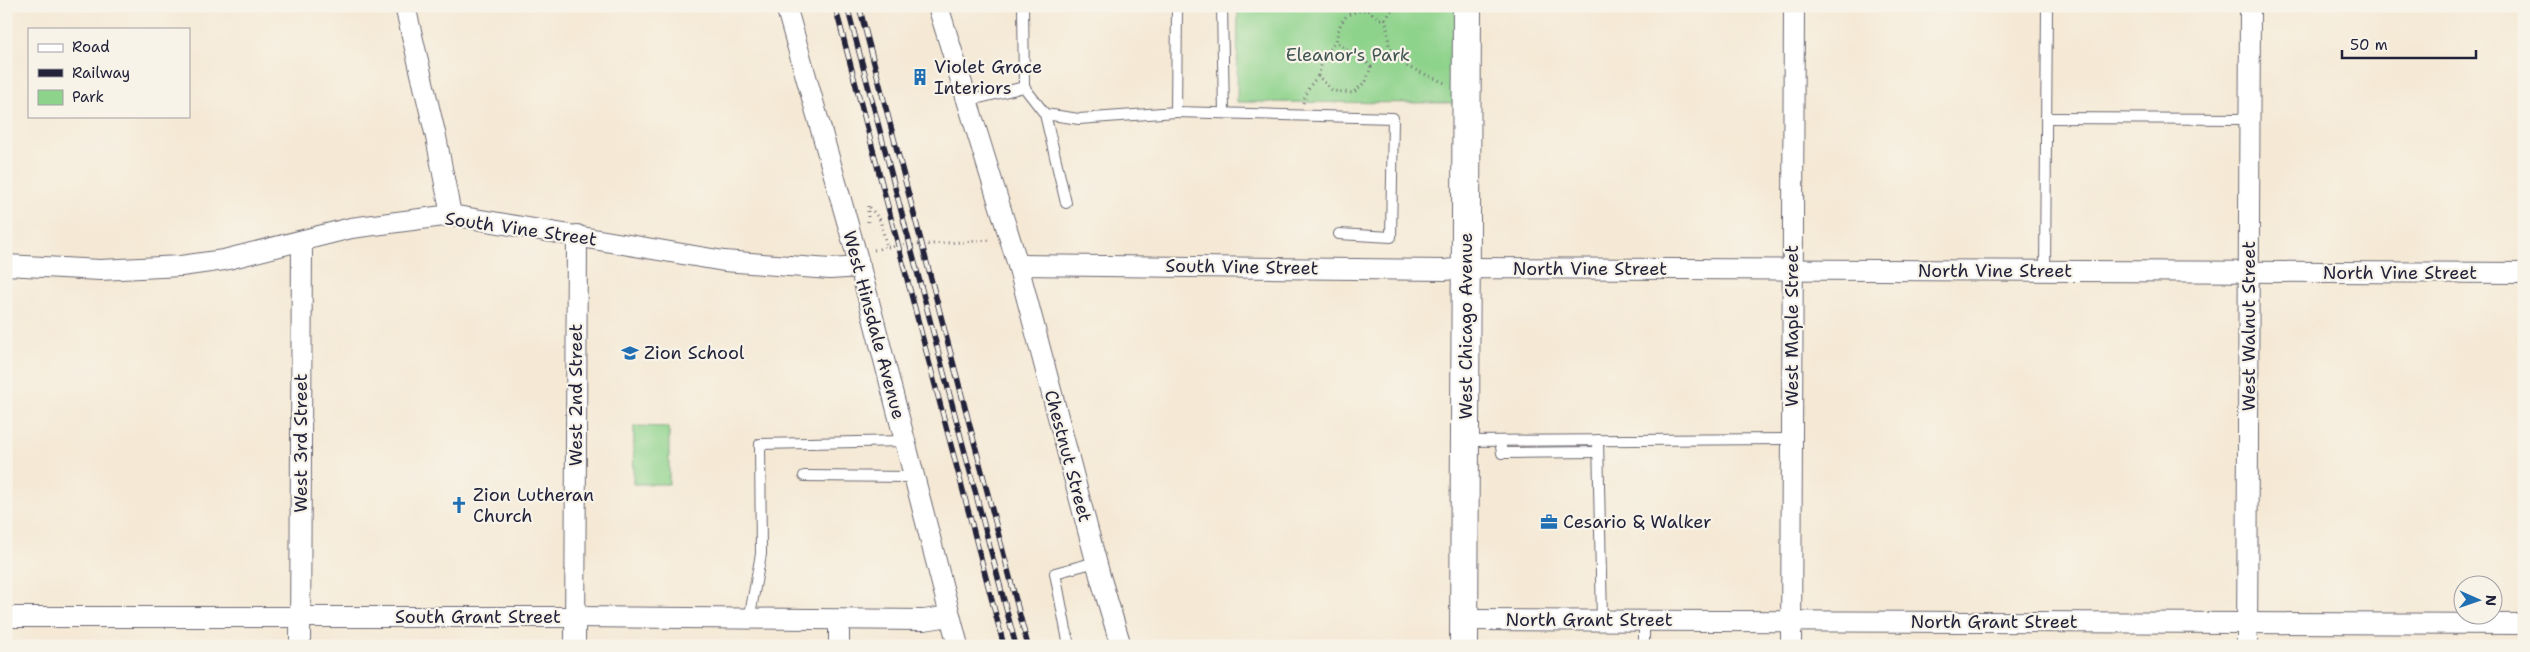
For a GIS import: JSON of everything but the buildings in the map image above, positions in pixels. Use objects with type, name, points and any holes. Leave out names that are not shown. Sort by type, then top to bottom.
[{"type":"main road","name":"West Chicago Avenue","points":[[1464,633],[1468,6]]},
{"type":"street","points":[[405,6],[436,136],[451,216]]},
{"type":"street","name":"West Hinsdale Avenue","points":[[786,6],[860,267],[958,646]]},
{"type":"street","name":"Chestnut Street","points":[[938,6],[1018,264],[1096,562],[1122,646]]},
{"type":"street","name":"West Maple Street","points":[[1791,646],[1794,6]]},
{"type":"street","name":"West Walnut Street","points":[[2247,646],[2250,6]]},
{"type":"street","name":"South Vine Street","points":[[6,265],[100,270],[173,267],[224,260],[351,228],[451,216],[577,235],[724,261],[830,269],[860,267]]},
{"type":"street","name":"West 2nd Street","points":[[575,646],[577,235]]},
{"type":"street","name":"West 3rd Street","points":[[300,646],[302,241]]},
{"type":"street","name":"South Vine Street","points":[[1018,264],[1435,270],[1466,268]]},
{"type":"street","name":"North Vine Street","points":[[1466,268],[2524,273]]},
{"type":"street","name":"South Grant Street","points":[[6,617],[575,617],[749,620],[924,620],[950,616]]},
{"type":"street","points":[[839,620],[839,646]]},
{"type":"street","name":"North Grant Street","points":[[1464,633],[1602,620],[2524,624]]},
{"type":"lane","points":[[1023,6],[1024,87],[1045,114],[1066,203]]},
{"type":"lane","points":[[1176,6],[1176,112]]},
{"type":"lane","points":[[1222,6],[1224,113]]},
{"type":"lane","points":[[2045,271],[2046,6]]},
{"type":"lane","points":[[968,101],[1024,87]]},
{"type":"lane","points":[[1045,114],[1079,119],[1176,112],[1393,118],[1391,237],[1339,234]]},
{"type":"lane","points":[[2046,118],[2250,119]]},
{"type":"lane","points":[[1465,441],[1792,439]]},
{"type":"lane","points":[[1598,440],[1602,620]]},
{"type":"lane","points":[[749,620],[760,554],[760,444],[905,441]]},
{"type":"lane","points":[[1500,441],[1502,453],[1598,452]]},
{"type":"lane","points":[[804,476],[914,477]]},
{"type":"lane","points":[[1069,646],[1055,573],[1096,562]]},
{"type":"lane","points":[[1644,621],[1644,646]]},
{"type":"path","points":[[1394,6],[1386,19],[1389,45],[1395,58],[1408,67],[1467,92]]},
{"type":"path","points":[[1299,116],[1309,88],[1318,76],[1325,53],[1336,42],[1339,25],[1348,14],[1367,8],[1380,19],[1386,19]]},
{"type":"path","points":[[1318,76],[1333,91],[1353,93],[1366,81],[1371,67],[1363,59],[1336,42]]},
{"type":"path","points":[[868,230],[868,205],[880,220],[887,246]]},
{"type":"path","points":[[870,244],[872,250],[887,246],[997,240]]},
{"type":"green space","name":"Eleanor's Park","points":[[1238,6],[1458,6],[1457,103],[1237,102]]},
{"type":"green space","points":[[634,426],[669,427],[669,484],[633,484]]},
{"type":"railway","points":[[835,6],[1004,646]]},
{"type":"railway","points":[[847,6],[1016,646]]},
{"type":"railway","points":[[859,6],[1028,646]]},
{"type":"place","name":"Violet Grace Interiors","points":[[920,77]]},
{"type":"place","name":"Zion School","points":[[630,353]]},
{"type":"place","name":"Zion Lutheran Church","points":[[459,505]]},
{"type":"place","name":"Cesario & Walker","points":[[1549,522]]}]
